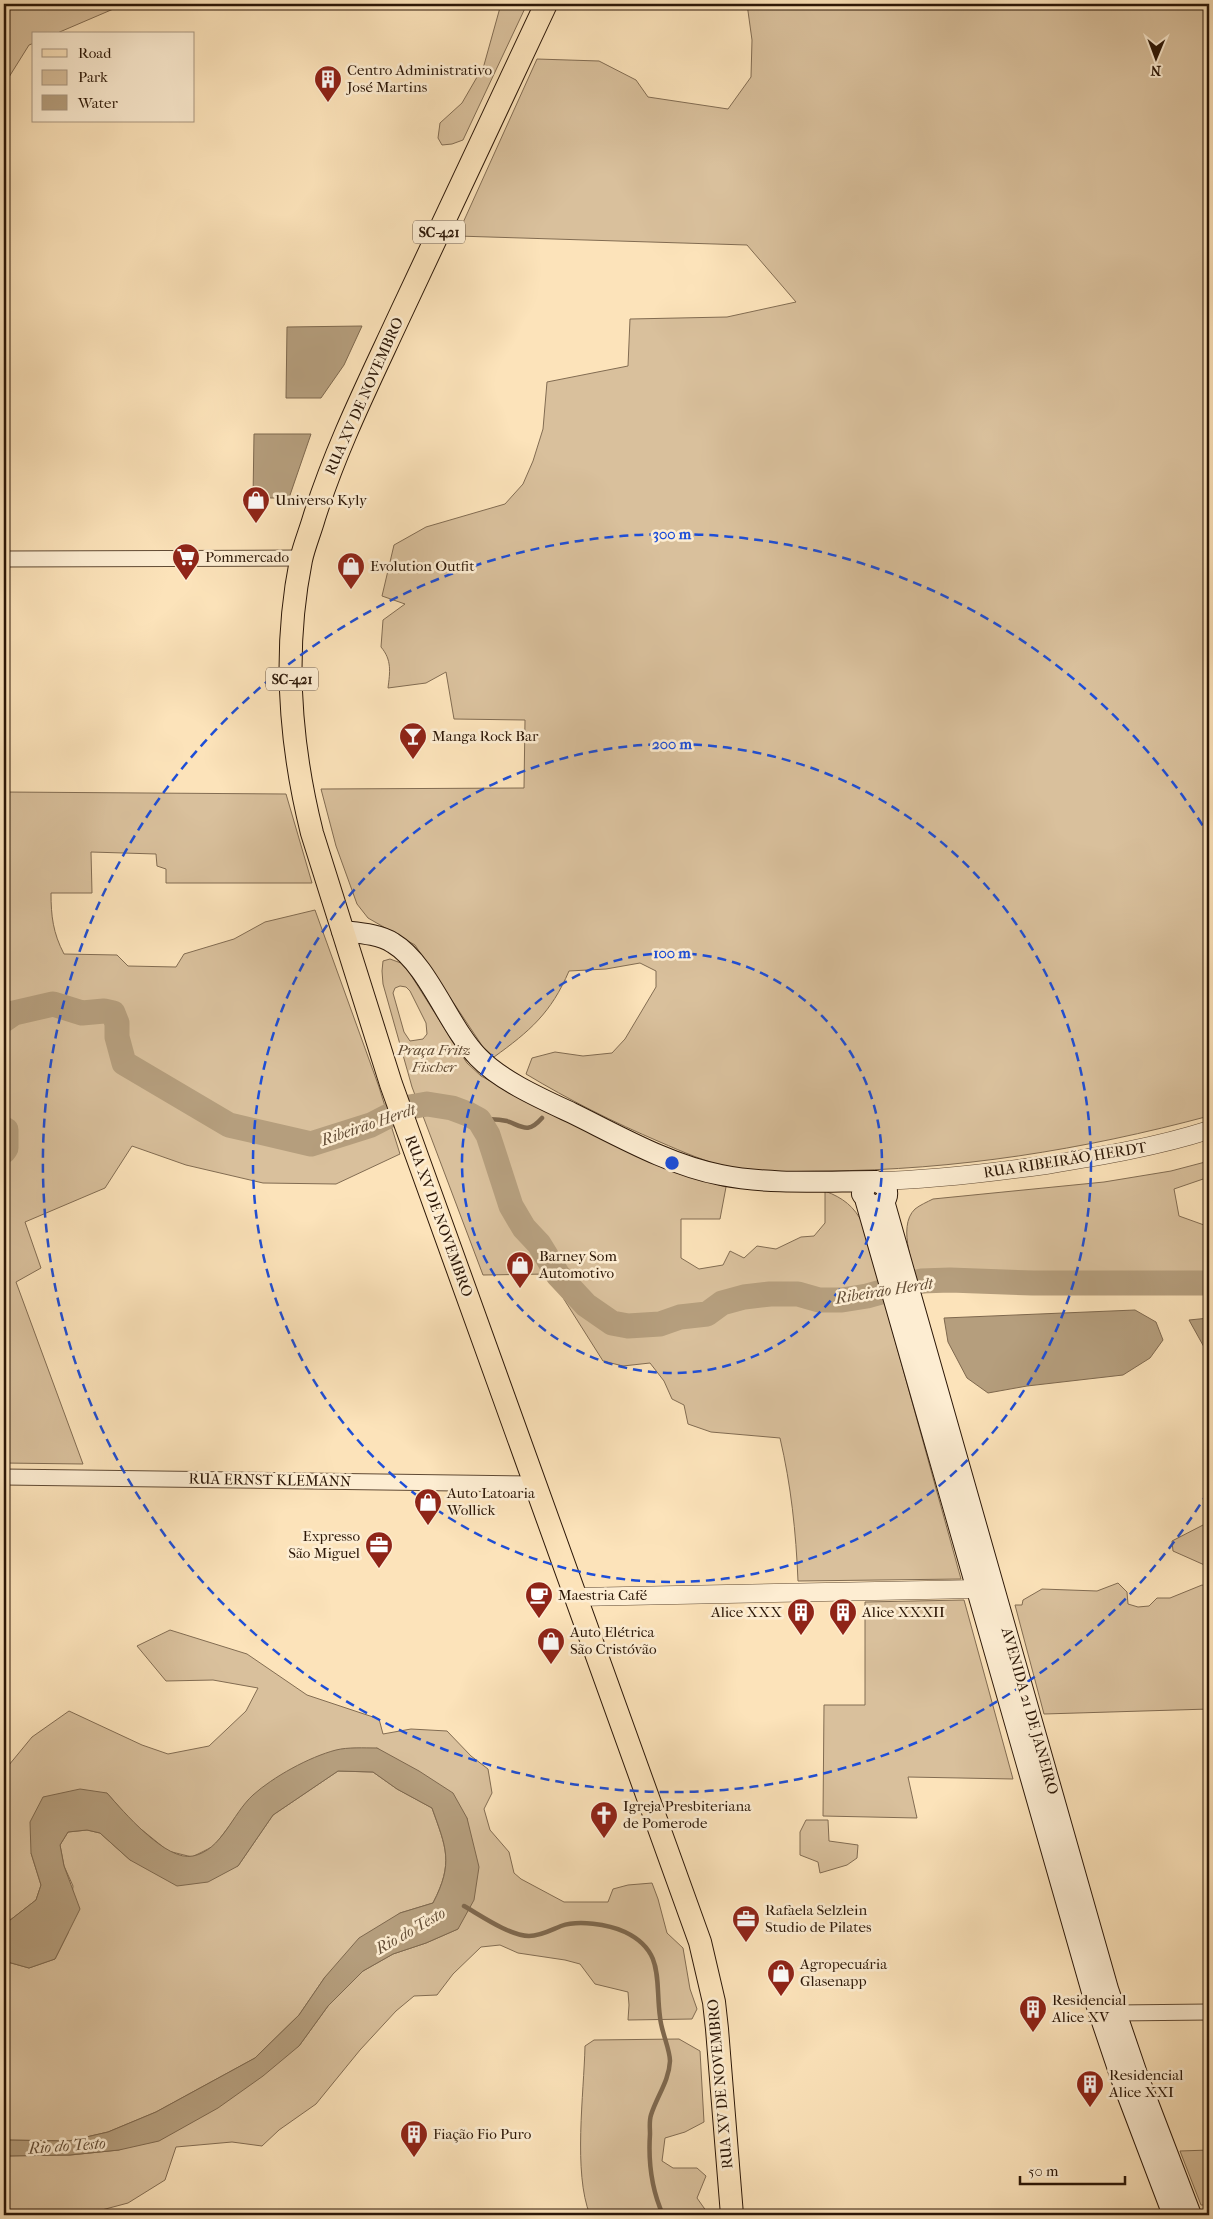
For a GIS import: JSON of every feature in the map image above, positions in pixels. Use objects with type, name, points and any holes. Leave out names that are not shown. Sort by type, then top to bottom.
[{"type":"main road","name":"RUA XV DE NOVEMBRO","points":[[546,4],[356,409],[324,485],[302,558],[297,582],[292,648],[294,735],[303,800],[342,931],[391,1084],[700,1942],[708,1971],[717,2029],[732,2215]]},
{"type":"main road","name":"RUA RIBEIRÃO HERDT","points":[[342,931],[378,936],[393,942],[408,954],[419,967],[445,1011],[478,1058],[494,1070],[546,1101],[650,1150],[692,1167],[720,1175],[746,1179],[876,1180]]},
{"type":"main road","points":[[875,1200],[865,1186],[871,1181],[876,1180]]},
{"type":"main road","name":"RUA RIBEIRÃO HERDT","points":[[830,1181],[875,1200]]},
{"type":"main road","name":"AVENIDA 21 DE JANEIRO","points":[[875,1200],[1116,2013],[1142,2088],[1191,2215]]},
{"type":"main road","name":"AVENIDA 21 DE JANEIRO","points":[[903,1299],[976,1589],[1095,2002],[1123,2083],[1173,2215]]},
{"type":"street","points":[[4,559],[302,558]]},
{"type":"street","name":"RUA RIBEIRÃO HERDT","points":[[876,1180],[919,1181],[1081,1160],[1142,1148],[1209,1130]]},
{"type":"street","name":"RUA RIBEIRÃO HERDT","points":[[875,1200],[919,1181]]},
{"type":"street","name":"RUA ERNST KLEMANN","points":[[4,1477],[536,1484]]},
{"type":"street","points":[[576,1597],[976,1589]]},
{"type":"street","points":[[1116,2013],[1209,2012]]},
{"type":"green space","points":[[11,4],[125,4],[60,32],[32,32],[32,44],[29,45],[4,85],[4,7]]},
{"type":"green space","points":[[501,4],[527,4],[463,140],[442,145],[438,138],[440,123],[462,103],[484,65]]},
{"type":"green space","points":[[747,4],[1209,4],[1209,1116],[1114,1139],[1019,1156],[971,1162],[874,1170],[765,1172],[731,1168],[669,1146],[625,1127],[575,1102],[526,1074],[532,1058],[555,1052],[583,1056],[612,1053],[625,1039],[656,987],[656,971],[640,963],[606,969],[569,971],[547,1010],[529,1029],[494,1057],[483,1047],[415,945],[368,918],[357,904],[336,846],[321,789],[524,788],[525,720],[454,719],[446,672],[426,683],[388,688],[389,661],[381,647],[383,620],[405,604],[382,596],[394,545],[426,527],[505,504],[523,484],[533,461],[543,429],[547,382],[628,366],[630,319],[727,317],[796,302],[747,245],[457,236],[537,59],[599,61],[636,80],[648,97],[728,109],[751,77],[752,40]]},
{"type":"green space","points":[[4,792],[286,794],[312,883],[166,883],[166,869],[157,866],[156,854],[91,852],[92,893],[51,893],[52,917],[57,939],[64,954],[117,955],[128,966],[176,967],[184,954],[234,939],[265,922],[315,910],[379,1087],[400,1154],[336,1184],[263,1183],[186,1165],[132,1146],[105,1188],[25,1222],[41,1268],[16,1282],[83,1464],[4,1463]]},
{"type":"green space","name":"Praça Fritz Fischer","points":[[390,959],[401,963],[409,972],[467,1063],[481,1076],[546,1111],[689,1176],[726,1187],[720,1219],[681,1219],[681,1258],[699,1269],[723,1265],[730,1251],[744,1258],[757,1246],[776,1249],[801,1237],[814,1236],[825,1223],[825,1191],[852,1207],[863,1224],[961,1579],[798,1581],[792,1509],[780,1438],[711,1432],[688,1424],[684,1405],[672,1399],[664,1381],[650,1363],[623,1366],[603,1361],[548,1274],[483,1275],[412,1087],[383,984],[383,961]],"holes":[[[400,986],[406,987],[410,991],[426,1023],[427,1034],[423,1039],[410,1041],[404,1032],[393,993],[395,988]]]},
{"type":"green space","points":[[1209,1161],[1209,1177],[1174,1189],[1179,1216],[1204,1225],[1209,1224],[1209,1281],[1177,1281],[1143,1290],[1050,1292],[1004,1285],[921,1293],[911,1262],[907,1227],[915,1209],[933,1199],[1104,1182],[1171,1171]]},
{"type":"green space","points":[[1205,1524],[1209,1525],[1209,1567],[1173,1551],[1172,1541]]},
{"type":"green space","points":[[1118,1583],[1127,1592],[1128,1604],[1138,1607],[1149,1606],[1157,1598],[1170,1598],[1202,1585],[1209,1587],[1209,1709],[1044,1714],[1015,1605],[1022,1605],[1023,1600],[1042,1589],[1097,1591]]},
{"type":"green space","points":[[964,1600],[1013,1779],[908,1777],[917,1818],[823,1816],[824,1705],[865,1705],[865,1602]]},
{"type":"green space","points":[[170,1630],[247,1654],[307,1695],[379,1719],[383,1734],[411,1729],[447,1731],[471,1756],[488,1769],[492,1793],[484,1809],[490,1830],[509,1852],[514,1873],[521,1879],[564,1902],[608,1902],[613,1889],[628,1885],[652,1883],[667,1933],[683,1948],[690,1989],[697,2009],[692,2019],[628,2020],[628,1992],[595,1984],[580,1964],[518,1953],[500,1945],[481,1947],[453,1974],[437,1995],[414,1996],[396,2011],[360,2050],[316,2104],[279,2130],[262,2146],[232,2142],[176,2147],[165,2180],[128,2203],[83,2215],[4,2215],[4,2156],[70,2155],[119,2150],[299,2046],[328,2006],[363,1971],[393,1954],[426,1943],[458,1929],[467,1818],[377,1748],[253,1795],[214,1846],[192,1857],[168,1851],[131,1821],[107,1793],[31,1853],[41,1885],[36,1900],[9,1921],[4,1921],[4,1771],[32,1737],[69,1711],[142,1745],[168,1754],[209,1746],[246,1711],[258,1688],[213,1680],[166,1681],[137,1646]]},
{"type":"green space","points":[[338,1771],[373,1772],[397,1789],[432,1808],[446,1855],[444,1876],[433,1903],[400,1913],[325,1977],[299,2015],[255,2058],[156,2112],[108,2132],[69,2141],[4,2140],[4,1961],[29,1968],[55,1959],[68,1933],[73,1886],[64,1866],[60,1845],[68,1832],[87,1830],[100,1833],[130,1860],[238,1866],[273,1815]]},
{"type":"green space","points":[[806,1820],[828,1820],[829,1841],[858,1845],[857,1858],[847,1865],[820,1873],[818,1862],[800,1855],[800,1832]]},
{"type":"green space","points":[[679,2039],[700,2051],[704,2122],[685,2132],[665,2138],[662,2161],[673,2168],[697,2168],[706,2176],[697,2198],[709,2215],[590,2215],[585,2198],[581,2155],[585,2046],[594,2040]]},
{"type":"green space","points":[[1209,2150],[1209,2205],[1201,2205],[1180,2151]]},
{"type":"water","points":[[362,326],[344,365],[321,398],[286,398],[287,327]]},
{"type":"water","points":[[254,434],[311,434],[289,498],[253,498]]},
{"type":"water","points":[[1135,1310],[1156,1322],[1163,1340],[1150,1358],[1123,1375],[1027,1386],[988,1393],[967,1378],[948,1342],[944,1318]]},
{"type":"water","points":[[1209,1318],[1209,1356],[1189,1320]]},
{"type":"water","name":"Rio do Testo","points":[[377,1748],[419,1771],[453,1793],[467,1818],[479,1867],[474,1900],[458,1929],[426,1943],[393,1954],[363,1971],[328,2006],[299,2046],[263,2076],[218,2108],[159,2141],[119,2150],[70,2155],[4,2156],[4,2140],[69,2141],[108,2132],[156,2112],[255,2058],[299,2015],[325,1977],[359,1938],[400,1913],[433,1903],[440,1889],[446,1866],[444,1845],[432,1808],[397,1789],[373,1772],[338,1771],[273,1815],[238,1866],[208,1882],[177,1886],[130,1860],[100,1833],[87,1830],[68,1832],[60,1845],[64,1866],[80,1909],[55,1959],[29,1968],[4,1961],[4,1921],[9,1921],[36,1900],[41,1885],[31,1853],[30,1822],[43,1797],[80,1789],[107,1793],[134,1822],[158,1843],[182,1856],[193,1856],[212,1847],[253,1795],[281,1775],[314,1757],[336,1750]]},
{"type":"waterway","name":"Ribeirão Herdt","points":[[4,1020],[14,1013],[53,1004],[82,1013],[104,1011],[113,1013],[117,1023],[117,1037],[124,1063],[229,1125],[311,1144],[371,1125],[404,1108],[427,1104],[452,1108],[468,1114],[479,1120],[488,1135],[511,1206],[524,1228],[539,1244],[558,1275],[586,1305],[612,1323],[628,1326],[660,1324],[680,1317],[707,1314],[722,1303],[744,1297],[770,1294],[798,1294],[819,1300],[842,1300],[867,1296],[921,1281],[1209,1283]]},
{"type":"waterway","points":[[479,1120],[504,1120],[529,1128],[542,1118]]},
{"type":"waterway","name":"Ribeirão Herdt","points":[[4,1129],[6,1130],[6,1148],[4,1151]]},
{"type":"waterway","points":[[464,1906],[495,1924],[521,1935],[538,1935],[568,1924],[593,1924],[625,1932],[647,1948],[656,1968],[661,2022],[670,2061],[667,2075],[650,2117],[651,2175],[663,2215]]},
{"type":"place","name":"Centro Administrativo José Martins","points":[[328,103]]},
{"type":"place","name":"Universo Kyly","points":[[256,524]]},
{"type":"place","name":"Pommercado","points":[[186,581]]},
{"type":"place","name":"Evolution Outfit","points":[[351,590]]},
{"type":"place","name":"Manga Rock Bar","points":[[413,760]]},
{"type":"place","name":"Barney Som Automotivo","points":[[520,1289]]},
{"type":"place","name":"Auto Latoaria Wollick","points":[[428,1526]]},
{"type":"place","name":"Expresso São Miguel","points":[[379,1569]]},
{"type":"place","name":"Maestria Café","points":[[539,1619]]},
{"type":"place","name":"Alice XXX","points":[[801,1636]]},
{"type":"place","name":"Alice XXXII","points":[[843,1636]]},
{"type":"place","name":"Auto Elétrica São Cristóvão","points":[[551,1665]]},
{"type":"place","name":"Igreja Presbiteriana de Pomerode","points":[[604,1839]]},
{"type":"place","name":"Rafaela Selzlein Studio de Pilates","points":[[746,1943]]},
{"type":"place","name":"Agropecuária Glasenapp","points":[[781,1997]]},
{"type":"place","name":"Residencial Alice XV","points":[[1033,2033]]},
{"type":"place","name":"Residencial Alice XXI","points":[[1090,2108]]},
{"type":"place","name":"Fiação Fio Puro","points":[[414,2158]]}]
